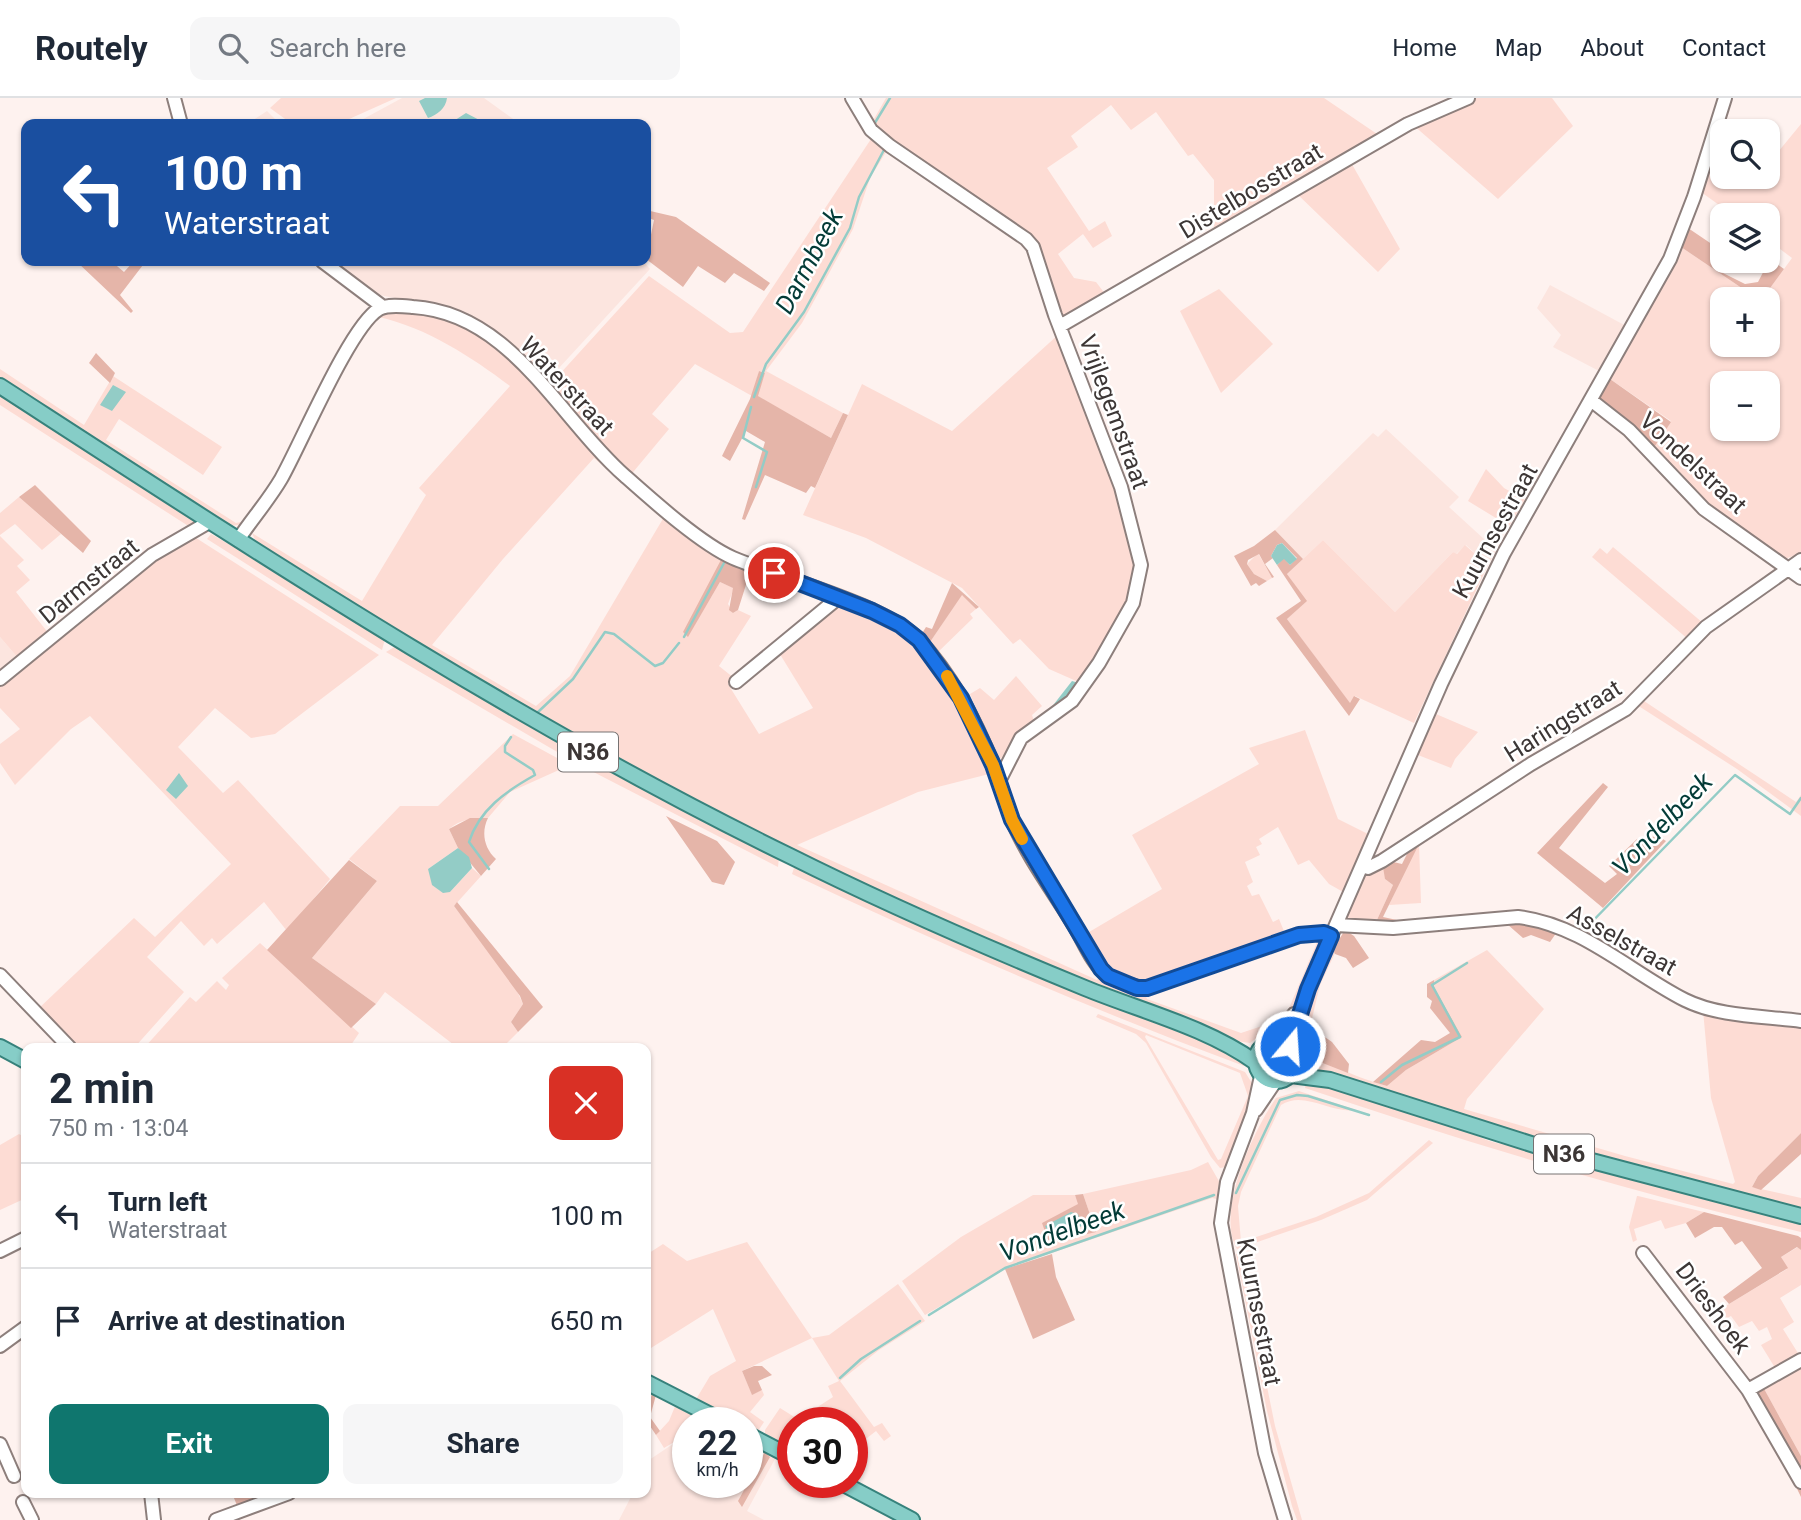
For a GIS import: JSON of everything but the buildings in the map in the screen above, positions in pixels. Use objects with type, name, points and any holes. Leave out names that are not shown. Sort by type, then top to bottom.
[{"type":"main road","name":"N36","points":[[0,386],[209,522],[513,710],[732,828],[984,945],[1217,1040],[1252,1046],[1277,1044]]},
{"type":"main road","name":"N36","points":[[1217,1040],[1264,1073]]},
{"type":"main road","points":[[1264,1073],[1294,1068],[1277,1044]]},
{"type":"main road","points":[[1264,1073],[1277,1044]]},
{"type":"main road","points":[[0,1047],[21,1058]]},
{"type":"main road","name":"N36","points":[[1294,1068],[1550,1150],[1801,1216]]},
{"type":"main road","points":[[651,1385],[695,1407]]},
{"type":"main road","points":[[868,1497],[912,1520]]},
{"type":"street","points":[[174,98],[180,119]]},
{"type":"street","name":"Vrijlegemstraat","points":[[852,98],[871,130],[890,146],[1026,239],[1036,256],[1121,487],[1142,565],[1133,603],[1099,663],[1072,701],[1021,738],[999,781]]},
{"type":"street","name":"Distelbosstraat","points":[[1060,326],[1408,124],[1468,98]]},
{"type":"street","name":"Kuurnsestraat","points":[[1277,1044],[1308,989],[1475,611],[1504,553],[1592,401],[1676,245],[1725,98]]},
{"type":"street","points":[[238,540],[281,479],[338,365],[372,316],[383,307],[329,266]]},
{"type":"street","name":"Waterstraat","points":[[383,307],[437,309],[458,315],[480,328],[524,365],[589,442],[624,475],[724,553],[900,625],[919,640],[961,698],[999,781],[1012,820],[1031,856],[1108,976],[1137,988],[1147,988],[1299,935],[1334,931]]},
{"type":"street","name":"Vondelstraat","points":[[1592,401],[1629,430],[1704,509],[1801,578]]},
{"type":"street","name":"Darmstraat","points":[[0,679],[152,555],[209,522]]},
{"type":"street","name":"Haringstraat","points":[[1363,866],[1368,868],[1382,861],[1531,764],[1626,709],[1706,627],[1801,560]]},
{"type":"street","points":[[736,682],[838,598]]},
{"type":"street","name":"Asselstraat","points":[[1334,931],[1518,917],[1537,919],[1585,940],[1700,1006],[1801,1021]]},
{"type":"street","points":[[0,975],[65,1043]]},
{"type":"street","name":"Kuurnsestraat","points":[[1264,1073],[1254,1113],[1230,1171],[1221,1223],[1265,1453],[1285,1520]]},
{"type":"street","points":[[0,1251],[21,1240]]},
{"type":"street","name":"Drieshoek","points":[[1643,1253],[1748,1390],[1801,1482]]},
{"type":"street","points":[[0,1346],[21,1331]]},
{"type":"street","name":"Drieshoek","points":[[1748,1390],[1801,1360]]},
{"type":"street","points":[[0,1444],[14,1476]]},
{"type":"street","points":[[151,1498],[154,1520]]},
{"type":"street","points":[[216,1520],[275,1498]]},
{"type":"street","points":[[23,1502],[32,1520]]},
{"type":"shaded area","points":[[281,98],[396,98],[349,119],[285,119],[270,108]]},
{"type":"shaded area","points":[[402,98],[484,98],[513,119],[363,119]]},
{"type":"shaded area","points":[[855,98],[861,98],[874,119],[886,98],[1324,98],[1380,136],[1214,233],[1214,180],[1193,154],[1188,156],[1156,112],[1131,130],[1111,105],[1071,136],[1078,147],[1047,168],[1089,231],[1105,221],[1112,236],[1093,248],[1083,234],[1058,254],[1074,278],[1096,282],[1106,295],[1068,316],[1061,316],[1037,250],[882,134]]},
{"type":"shaded area","points":[[1473,98],[1552,98],[1573,126],[1498,199],[1412,124]]},
{"type":"shaded area","points":[[267,111],[275,119],[255,119]]},
{"type":"shaded area","points":[[1801,124],[1801,553],[1785,559],[1731,523],[1681,482],[1653,449],[1671,421],[1610,379],[1681,247],[1710,267],[1710,273],[1720,273],[1740,287],[1710,287],[1710,357],[1780,357],[1780,287],[1771,287],[1792,258],[1780,249],[1780,203],[1716,203],[1701,192],[1710,164],[1710,189],[1780,189],[1780,149]]},
{"type":"shaded area","points":[[871,139],[889,147],[870,178],[853,229],[802,323],[766,371],[843,413],[831,438],[757,396],[765,373],[759,371],[752,396],[695,364],[652,414],[669,429],[629,477],[547,388],[649,276],[730,333],[743,332]]},
{"type":"shaded area","points":[[1349,159],[1400,249],[1378,272],[1294,191]]},
{"type":"shaded area","points":[[651,211],[676,217],[770,283],[764,291],[734,273],[725,283],[698,266],[683,287],[651,263],[654,220],[651,219]]},
{"type":"shaded area","points":[[1688,228],[1710,243],[1710,267],[1681,247]]},
{"type":"shaded area","points":[[81,266],[117,266],[124,272],[129,266],[142,266],[120,295],[133,311],[131,313]]},
{"type":"shaded area","points":[[338,266],[647,266],[650,269],[547,381],[516,349],[459,310],[379,295]]},
{"type":"shaded area","points":[[1780,266],[1784,269],[1771,287],[1740,287],[1720,273],[1745,284],[1758,282],[1763,273],[1780,273]]},
{"type":"shaded area","points":[[1550,285],[1628,327],[1601,372],[1553,347],[1561,335],[1537,308]]},
{"type":"shaded area","points":[[1219,289],[1273,344],[1221,393],[1180,311]]},
{"type":"shaded area","points":[[386,313],[425,314],[458,322],[484,336],[507,354],[595,450],[723,556],[688,636],[720,582],[734,588],[728,604],[733,613],[738,610],[751,616],[719,666],[734,678],[728,684],[759,734],[813,708],[778,651],[840,602],[900,628],[928,653],[960,703],[993,773],[918,792],[797,845],[1097,980],[1100,975],[1144,992],[1302,937],[1319,938],[1323,946],[1293,1013],[1281,1029],[1266,1031],[1250,1043],[1202,1031],[1015,954],[860,883],[707,806],[699,806],[539,719],[258,547],[252,533],[362,601],[426,495],[419,488],[510,386],[448,344],[414,328],[379,317]],"holes":[[[594,458],[664,517],[570,676],[536,706],[432,645],[503,559]],[[1303,940],[1318,940],[1287,1013],[1271,1023],[1241,1033],[1147,999],[1145,994]]]},
{"type":"shaded area","points":[[1059,334],[1086,401],[1136,548],[1133,594],[1083,684],[1049,669],[1020,639],[1013,644],[962,588],[866,538],[803,515],[862,384],[952,431]]},
{"type":"shaded area","points":[[96,353],[115,373],[110,383],[89,363]]},
{"type":"shaded area","points":[[0,369],[84,425],[113,376],[222,447],[203,475],[119,419],[106,440],[236,523],[245,521],[240,525],[226,526],[0,380]]},
{"type":"shaded area","points":[[759,371],[765,373],[758,396],[831,438],[843,413],[848,415],[815,488],[811,486],[806,493],[765,475],[745,520],[742,519],[765,442],[746,431],[730,461],[722,456],[750,399]]},
{"type":"shaded area","points":[[1610,379],[1671,422],[1653,449],[1599,399]]},
{"type":"shaded area","points":[[0,391],[32,415],[195,519],[195,527],[193,529],[0,405]]},
{"type":"shaded area","points":[[1386,429],[1459,497],[1449,507],[1496,550],[1488,565],[1466,545],[1456,554],[1453,552],[1395,612],[1323,540],[1303,559],[1275,530],[1373,433],[1378,437]]},
{"type":"shaded area","points":[[1486,469],[1504,488],[1525,500],[1509,526],[1468,501]]},
{"type":"shaded area","points":[[35,485],[91,541],[83,553],[19,497]]},
{"type":"shaded area","points":[[19,497],[61,534],[42,550],[15,524],[0,535],[0,513]]},
{"type":"shaded area","points":[[1275,530],[1303,559],[1287,574],[1307,601],[1287,619],[1350,703],[1354,696],[1360,699],[1349,716],[1276,618],[1301,601],[1277,565],[1284,558],[1290,565],[1297,558],[1282,543],[1277,545],[1271,556],[1273,558],[1265,564],[1274,577],[1272,578],[1259,554],[1248,560],[1247,564],[1254,574],[1267,581],[1259,586],[1256,583],[1251,586],[1234,556],[1254,546]]},
{"type":"shaded area","points":[[211,534],[234,547],[237,545],[385,639],[382,650],[207,539]]},
{"type":"shaded area","points":[[0,536],[24,560],[17,566],[30,580],[16,592],[49,634],[18,658],[0,637]]},
{"type":"shaded area","points":[[193,536],[379,655],[275,734],[251,738],[215,708],[178,747],[223,793],[238,780],[330,879],[287,931],[264,902],[217,944],[212,938],[204,946],[181,921],[147,957],[184,992],[138,1043],[69,1043],[37,1010],[134,918],[155,937],[231,864],[90,716],[71,729],[15,785],[0,763],[0,744],[20,729],[0,708],[0,682],[162,553]]},
{"type":"shaded area","points":[[1323,540],[1395,612],[1453,552],[1457,554],[1465,545],[1488,565],[1414,723],[1355,696],[1350,704],[1287,619],[1306,601],[1287,574]]},
{"type":"shaded area","points":[[1613,547],[1703,623],[1689,640],[1592,557],[1600,548],[1607,554]]},
{"type":"shaded area","points":[[1258,553],[1272,578],[1267,581],[1254,574],[1247,564]]},
{"type":"shaded area","points":[[723,556],[751,569],[738,610],[733,613],[729,610],[733,588],[720,582],[688,637],[683,632]]},
{"type":"shaded area","points":[[952,583],[979,607],[976,609],[962,595],[928,645],[921,635],[926,627],[932,629]]},
{"type":"shaded area","points":[[962,594],[976,609],[970,614],[973,618],[935,655],[928,645]]},
{"type":"shaded area","points":[[0,637],[18,658],[0,672]]},
{"type":"shaded area","points":[[396,646],[572,748],[571,760],[386,652]]},
{"type":"shaded area","points":[[1016,676],[1042,706],[1032,715],[1035,724],[998,761],[970,694],[980,688],[994,700]]},
{"type":"shaded area","points":[[1644,701],[1796,802],[1801,795],[1801,816],[1737,769],[1637,705]]},
{"type":"shaded area","points":[[1436,714],[1478,732],[1455,759],[1451,768],[1418,755]]},
{"type":"shaded area","points":[[1305,730],[1338,819],[1370,835],[1345,893],[1329,884],[1309,860],[1298,865],[1278,827],[1259,839],[1262,844],[1256,847],[1260,855],[1245,862],[1253,882],[1247,886],[1252,896],[1259,894],[1273,922],[1279,919],[1286,936],[1146,985],[1113,975],[1101,964],[1084,935],[1162,889],[1132,835],[1259,764],[1249,748]]},
{"type":"shaded area","points":[[513,734],[570,765],[510,792],[488,818],[467,820],[453,826],[449,829],[458,848],[428,869],[450,892],[472,868],[481,876],[454,906],[515,987],[523,1004],[511,1022],[518,1032],[507,1043],[451,1043],[385,992],[376,1004],[312,958],[377,881],[349,859],[400,806],[438,806]]},
{"type":"shaded area","points":[[582,754],[694,813],[698,818],[779,857],[778,867],[574,762]]},
{"type":"shaded area","points":[[1603,783],[1608,787],[1559,848],[1605,883],[1617,874],[1609,866],[1637,839],[1658,836],[1666,841],[1603,908],[1537,853]]},
{"type":"shaded area","points":[[666,816],[717,841],[735,862],[724,885],[712,882]]},
{"type":"shaded area","points":[[470,818],[488,818],[485,840],[496,859],[481,876],[458,848],[449,829]]},
{"type":"shaded area","points":[[1419,844],[1421,903],[1389,905],[1415,848]]},
{"type":"shaded area","points":[[1419,844],[1383,917],[1397,920],[1397,924],[1376,922],[1393,885],[1385,879],[1383,867],[1389,861],[1402,864],[1411,846]]},
{"type":"shaded area","points":[[349,860],[377,881],[312,958],[376,1004],[351,1028],[267,950]]},
{"type":"shaded area","points":[[1385,863],[1385,879],[1393,885],[1376,922],[1345,920],[1363,878]]},
{"type":"shaded area","points":[[801,867],[1228,1048],[1244,1059],[1244,1066],[1072,999],[903,926],[792,874],[794,868]]},
{"type":"shaded area","points":[[457,902],[543,1007],[518,1032],[511,1022],[523,1004],[520,996],[454,906]]},
{"type":"shaded area","points":[[1509,921],[1559,929],[1550,942],[1531,935],[1523,938],[1507,924]]},
{"type":"shaded area","points":[[1345,930],[1354,936],[1369,958],[1353,968],[1346,958],[1335,954],[1333,949]]},
{"type":"shaded area","points":[[260,943],[359,1033],[352,1043],[149,1043],[190,997],[196,1002],[217,981],[226,990],[229,985],[222,978]]},
{"type":"shaded area","points":[[1333,949],[1336,951],[1320,985],[1308,1035],[1319,1054],[1329,1062],[1387,1086],[1406,1070],[1462,1037],[1434,987],[1434,980],[1487,950],[1544,1009],[1467,1099],[1464,1109],[1733,1184],[1735,1182],[1711,1098],[1703,1010],[1801,1023],[1801,1133],[1758,1176],[1752,1187],[1801,1198],[1801,1209],[1538,1140],[1327,1074],[1311,1065],[1307,1032],[1311,1005]]},
{"type":"shaded area","points":[[1434,980],[1434,987],[1462,1037],[1406,1070],[1387,1086],[1373,1082],[1421,1040],[1435,1042],[1450,1033],[1430,1008],[1432,1001],[1427,997],[1427,984]]},
{"type":"shaded area","points":[[1098,1014],[1245,1072],[1255,1088],[1226,1167],[1220,1168],[1211,1157],[1146,1043],[1136,1034],[1096,1017]],"holes":[[[1146,1035],[1240,1073],[1248,1096],[1221,1159],[1218,1160],[1145,1037]]]},
{"type":"shaded area","points":[[1312,1028],[1332,1042],[1349,1064],[1348,1073],[1315,1060],[1308,1035]]},
{"type":"shaded area","points":[[1276,1046],[1287,1050],[1291,1061],[1287,1072],[1276,1076],[1265,1072],[1261,1061],[1265,1050]]},
{"type":"shaded area","points":[[1306,1079],[1466,1129],[1491,1142],[1519,1145],[1801,1220],[1801,1232],[1613,1184],[1489,1147],[1305,1088]]},
{"type":"shaded area","points":[[1299,1091],[1356,1110],[1337,1109],[1299,1100],[1281,1105],[1241,1192],[1238,1206],[1241,1242],[1316,1217],[1369,1193],[1429,1140],[1433,1143],[1367,1200],[1321,1220],[1237,1249],[1231,1233],[1231,1214],[1234,1193],[1248,1150],[1276,1098]]},
{"type":"shaded area","points":[[1801,1133],[1801,1154],[1761,1190],[1752,1187],[1758,1176]]},
{"type":"shaded area","points":[[21,1135],[21,1200],[0,1210],[0,1145]]},
{"type":"shaded area","points":[[1208,1162],[1220,1183],[1217,1199],[1212,1198],[1005,1269],[925,1315],[902,1281],[961,1237],[1033,1195],[1075,1195],[1079,1204],[1043,1223],[1085,1225],[1096,1232],[1083,1194],[1191,1170]]},
{"type":"shaded area","points":[[1083,1194],[1096,1232],[1087,1234],[1081,1218],[1046,1225],[1051,1239],[1048,1240],[1042,1223],[1078,1204],[1075,1195]]},
{"type":"shaded area","points":[[1637,1196],[1704,1212],[1686,1223],[1665,1229],[1661,1220],[1634,1229],[1637,1240],[1633,1242],[1629,1227]]},
{"type":"shaded area","points":[[1704,1212],[1798,1236],[1801,1238],[1801,1250],[1797,1247],[1781,1257],[1788,1268],[1729,1304],[1723,1297],[1762,1268],[1742,1241],[1735,1245],[1722,1227],[1714,1227],[1695,1238],[1686,1223]]},
{"type":"shaded area","points":[[747,1242],[812,1338],[742,1371],[752,1394],[762,1390],[764,1395],[754,1407],[706,1407],[695,1401],[710,1376],[736,1361],[713,1309],[651,1348],[651,1252],[663,1244],[687,1261]]},
{"type":"shaded area","points":[[1798,1247],[1801,1250],[1801,1285],[1780,1298],[1794,1322],[1783,1329],[1801,1358],[1777,1371],[1761,1345],[1772,1339],[1767,1327],[1759,1331],[1752,1321],[1739,1327],[1731,1316],[1725,1319],[1719,1310],[1787,1269],[1781,1257]]},
{"type":"shaded area","points":[[1240,1253],[1275,1426],[1302,1520],[1297,1520],[1292,1506],[1267,1411],[1236,1254]]},
{"type":"shaded area","points":[[1052,1254],[1056,1277],[1075,1320],[1033,1339],[1005,1269]]},
{"type":"shaded area","points":[[898,1284],[925,1321],[879,1350],[840,1381],[859,1407],[818,1407],[833,1397],[828,1386],[839,1381],[812,1338],[829,1335]]},
{"type":"shaded area","points":[[1801,1363],[1801,1456],[1762,1385]]},
{"type":"shaded area","points":[[762,1366],[772,1375],[758,1381],[762,1390],[752,1395],[742,1371]]},
{"type":"shaded area","points":[[1762,1385],[1801,1456],[1801,1497],[1778,1450],[1744,1394]]},
{"type":"shaded area","points":[[652,1393],[656,1395],[651,1413]]},
{"type":"shaded area","points":[[777,1412],[777,1445],[765,1439],[765,1430]]},
{"type":"shaded area","points":[[672,1414],[672,1443],[664,1448],[656,1435]]},
{"type":"shaded area","points":[[651,1418],[660,1431],[656,1435],[651,1428]]},
{"type":"shaded area","points":[[868,1419],[874,1427],[882,1423],[891,1436],[884,1441],[876,1431],[868,1437]]},
{"type":"shaded area","points":[[672,1445],[672,1498],[754,1498],[747,1511],[764,1520],[619,1520],[630,1498],[651,1498],[651,1459]]},
{"type":"shaded area","points":[[763,1450],[776,1457],[763,1481]]},
{"type":"shaded area","points":[[765,1452],[770,1457],[763,1470]]},
{"type":"shaded area","points":[[234,1498],[269,1498],[238,1508]]},
{"type":"shaded area","points":[[740,1498],[747,1498],[742,1507],[738,1501]]},
{"type":"water","points":[[425,98],[447,98],[440,111],[428,118],[419,101]]},
{"type":"water","points":[[466,113],[477,119],[457,119]]},
{"type":"water","points":[[113,385],[126,392],[112,411],[100,405]]},
{"type":"water","points":[[1282,543],[1297,559],[1290,565],[1284,559],[1277,565],[1271,556],[1277,545]]},
{"type":"water","points":[[1072,681],[1079,683],[1070,696],[1047,713]]},
{"type":"water","points":[[179,773],[188,786],[176,799],[166,790]]},
{"type":"water","points":[[458,848],[469,857],[472,868],[450,892],[443,893],[432,885],[428,869]]},
{"type":"water","points":[[1071,1212],[1078,1214],[1082,1226],[1051,1239],[1045,1226]]},
{"type":"waterway","name":"Darmbeek","points":[[873,126],[890,98]]},
{"type":"waterway","name":"Darmbeek","points":[[754,397],[766,364],[804,312],[850,228],[859,197],[885,148]]},
{"type":"waterway","name":"Darmbeek","points":[[751,407],[743,438],[767,452],[756,487]]},
{"type":"waterway","name":"Darmbeek","points":[[684,637],[724,563]]},
{"type":"waterway","name":"Darmbeek","points":[[538,712],[573,679],[605,632],[614,634],[655,666],[663,663],[679,643]]},
{"type":"waterway","name":"Darmbeek","points":[[489,869],[469,842],[479,820],[495,802],[535,775],[533,770],[505,752],[505,746],[511,737]]},
{"type":"waterway","name":"Vondelbeek","points":[[1583,931],[1735,775],[1790,814],[1801,798]]},
{"type":"waterway","name":"Vondelbeek","points":[[1381,1082],[1402,1065],[1460,1037],[1432,985],[1467,963]]},
{"type":"waterway","name":"Vondelbeek","points":[[1236,1193],[1280,1100],[1297,1095],[1308,1096],[1369,1115]]},
{"type":"waterway","name":"Vondelbeek","points":[[929,1315],[1005,1268],[1214,1195]]},
{"type":"waterway","name":"Vondelbeek","points":[[840,1378],[861,1359],[920,1321]]},
{"type":"slow traffic","points":[[947,676],[961,698],[993,765],[1012,820],[1022,839]]},
{"type":"route","points":[[774,573],[872,611],[900,625],[919,640],[961,698],[993,765],[1012,820],[1031,856],[1101,969],[1108,976],[1137,988],[1147,988],[1299,935],[1324,933],[1331,936],[1308,989],[1290,1046]]}]
